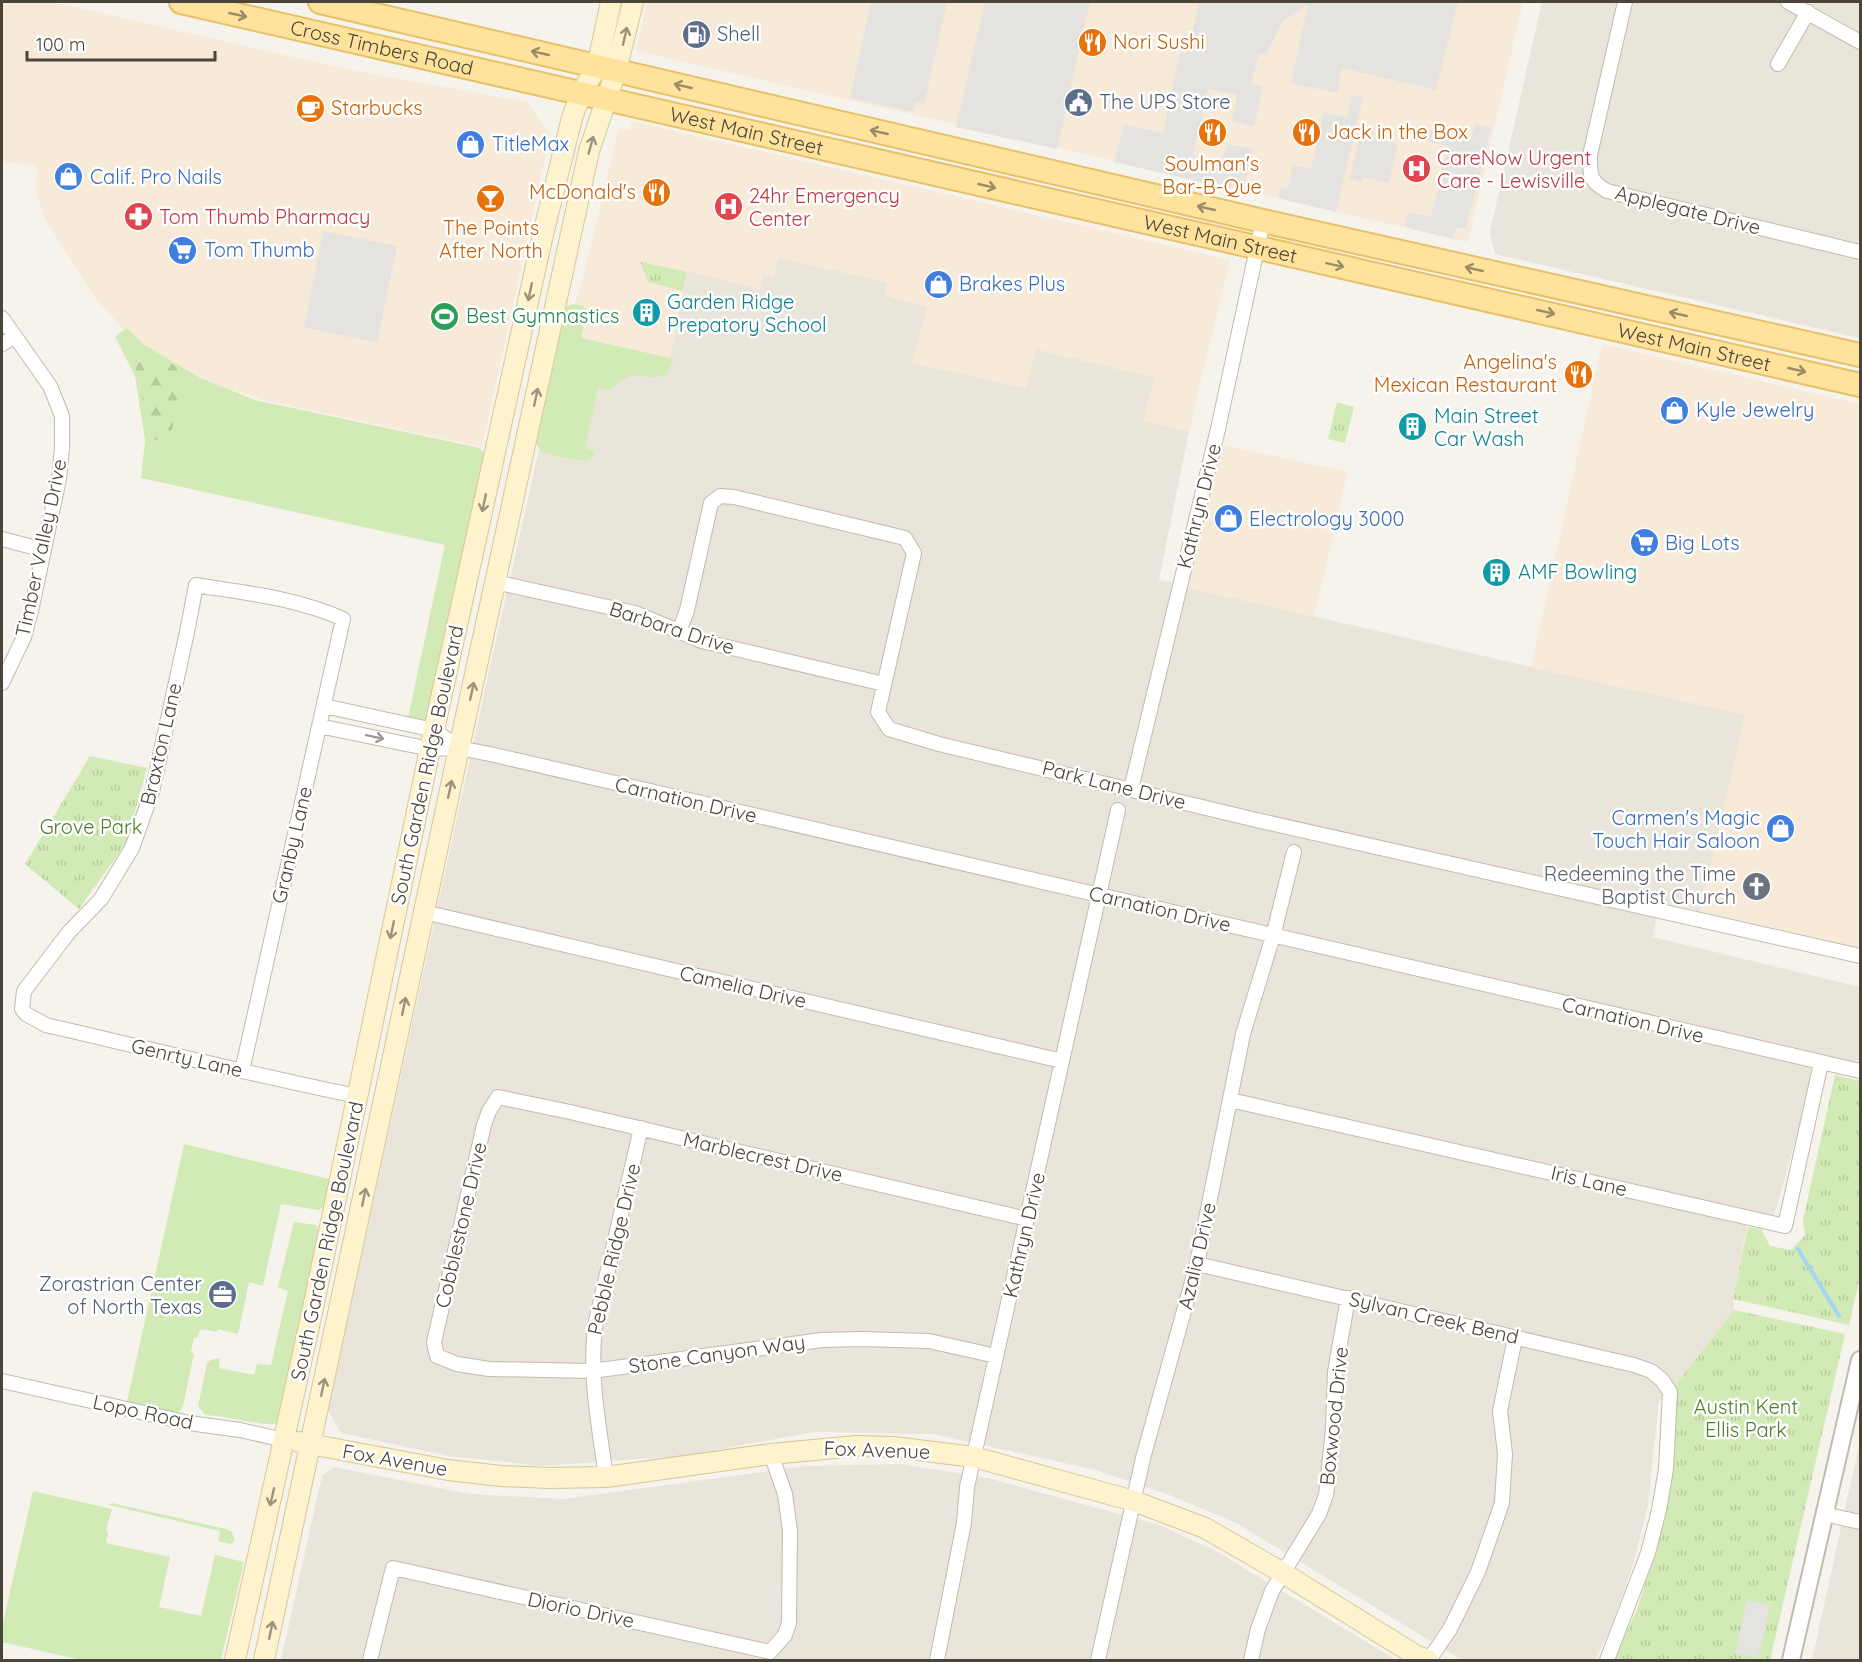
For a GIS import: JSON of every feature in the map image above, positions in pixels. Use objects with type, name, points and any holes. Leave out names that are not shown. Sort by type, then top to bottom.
[{"type":"main road","name":"Cross Timbers Road","points":[[187,2],[581,93]]},
{"type":"main road","name":"Cross Timbers Road","points":[[320,2],[607,69]]},
{"type":"main road","points":[[607,69],[611,2]]},
{"type":"main road","points":[[607,69],[633,2]]},
{"type":"main road","points":[[352,41],[359,11]]},
{"type":"main road","name":"South Garden Ridge Boulevard","points":[[235,1660],[284,1440],[432,739],[543,234],[572,118],[581,93],[607,69]]},
{"type":"main road","name":"South Garden Ridge Boulevard","points":[[264,1660],[589,151],[606,99],[607,69]]},
{"type":"main road","name":"West Main Street","points":[[607,69],[1860,356]]},
{"type":"main road","name":"West Main Street","points":[[581,93],[1860,385]]},
{"type":"main road","points":[[930,172],[936,145]]},
{"type":"main road","points":[[1517,305],[1523,279]]},
{"type":"main road","points":[[1729,354],[1735,327]]},
{"type":"main road","points":[[496,446],[524,454]]},
{"type":"main road","name":"Fox Avenue","points":[[284,1440],[448,1470],[501,1476],[565,1479],[606,1477],[771,1454],[856,1446],[893,1446],[974,1457],[1134,1501],[1205,1528],[1417,1656],[1428,1660]]},
{"type":"street","name":"Applegate Drive","points":[[1625,2],[1590,155],[1590,172],[1594,183],[1607,191],[1860,252]]},
{"type":"street","points":[[1788,2],[1860,42]]},
{"type":"street","points":[[1778,64],[1808,12]]},
{"type":"street","name":"Kathryn Drive","points":[[1131,789],[1218,429],[1263,221]]},
{"type":"street","name":"Timber Valley Drive","points":[[2,318],[50,386],[62,416],[59,479],[44,550],[24,637],[2,683]]},
{"type":"street","points":[[2,344],[15,336]]},
{"type":"street","name":"Park Lane Drive","points":[[679,632],[690,598],[711,503],[720,496],[734,497],[905,538],[914,553],[878,712],[889,729],[939,744],[1131,789],[1860,956]]},
{"type":"street","points":[[2,539],[44,550]]},
{"type":"street","name":"Barbara Drive","points":[[495,582],[635,613],[702,641],[884,684]]},
{"type":"street","name":"Granby Lane","points":[[196,585],[299,603],[321,609],[343,619],[242,1071]]},
{"type":"street","name":"Braxton Lane","points":[[22,1009],[24,991],[69,932],[101,899],[132,848],[152,792],[196,585]]},
{"type":"street","name":"Carnation Drive","points":[[324,706],[459,748],[1860,1071]]},
{"type":"street","name":"Carnation Drive","points":[[319,726],[432,739]]},
{"type":"street","name":"Kathryn Drive","points":[[937,1660],[964,1523],[967,1487],[1118,810]]},
{"type":"street","name":"Azalia Drive","points":[[1098,1660],[1154,1414],[1197,1264],[1243,1034],[1274,936],[1293,852]]},
{"type":"street","name":"Camelia Drive","points":[[424,912],[1062,1061]]},
{"type":"street","name":"Genrty Lane","points":[[22,1009],[26,1014],[46,1025],[357,1096]]},
{"type":"street","name":"Iris Lane","points":[[1230,1100],[1785,1226],[1821,1063]]},
{"type":"street","name":"Marblecrest Drive","points":[[498,1097],[641,1128],[1027,1219]]},
{"type":"street","name":"Cobblestone Drive","points":[[437,1356],[434,1342],[437,1326],[484,1125],[498,1097]]},
{"type":"street","name":"Pebble Ridge Drive","points":[[606,1477],[592,1371],[592,1347],[641,1128]]},
{"type":"street","name":"Sylvan Creek Bend","points":[[1197,1264],[1634,1365],[1651,1371],[1665,1384],[1670,1392],[1666,1469],[1659,1510],[1648,1553],[1607,1660]]},
{"type":"street","name":"Boxwood Drive","points":[[1251,1660],[1264,1609],[1318,1514],[1326,1495],[1333,1429],[1335,1372],[1348,1298]]},
{"type":"street","points":[[1428,1660],[1450,1629],[1478,1572],[1502,1503],[1505,1454],[1500,1411],[1515,1338]]},
{"type":"street","name":"Stone Canyon Way","points":[[437,1356],[457,1364],[489,1369],[592,1371],[822,1340],[897,1339],[929,1341],[996,1356]]},
{"type":"street","points":[[1791,1660],[1860,1360]]},
{"type":"street","name":"Lopo Road","points":[[2,1381],[189,1423],[240,1430],[284,1440]]},
{"type":"street","name":"Diorio Drive","points":[[370,1660],[393,1568],[770,1652],[785,1635],[789,1623],[790,1531],[785,1494],[771,1454]]},
{"type":"street","points":[[1824,1514],[1860,1522]]},
{"type":"shaded area","points":[[2,2],[53,2],[350,70],[527,102],[550,134],[482,447],[263,400],[219,385],[139,346],[96,299],[43,216],[36,190],[37,166],[2,161]]},
{"type":"shaded area","points":[[647,2],[1523,2],[1468,242],[636,51]]},
{"type":"shaded area","points":[[871,2],[947,2],[924,104],[916,102],[913,112],[850,98]]},
{"type":"shaded area","points":[[985,2],[1090,2],[1057,149],[956,127]]},
{"type":"shaded area","points":[[1199,2],[1458,2],[1436,90],[1342,68],[1337,93],[1291,83],[1308,5],[1283,21],[1266,54],[1258,54],[1251,84],[1263,87],[1254,127],[1232,121],[1237,95],[1208,89],[1193,155],[1222,162],[1227,144],[1253,149],[1245,183],[1233,180],[1231,189],[1114,162],[1124,124],[1163,133],[1180,52],[1187,53]]},
{"type":"shaded area","points":[[1542,2],[1860,2],[1860,338],[1495,254],[1490,232]]},
{"type":"shaded area","points":[[1352,95],[1363,97],[1336,212],[1278,198],[1281,187],[1288,188],[1293,165],[1311,169],[1324,112],[1347,117]]},
{"type":"shaded area","points":[[632,121],[1230,260],[1189,431],[1143,421],[1155,378],[1036,349],[1026,388],[912,363],[927,307],[886,295],[887,282],[778,258],[774,277],[763,275],[760,290],[688,271],[670,359],[565,335],[583,278],[619,128],[630,130]]},
{"type":"shaded area","points":[[1475,124],[1491,128],[1466,229],[1456,227],[1453,239],[1405,227],[1408,212],[1431,217],[1448,146],[1412,137],[1414,126],[1471,140]]},
{"type":"shaded area","points":[[1362,125],[1375,128],[1373,138],[1398,144],[1389,183],[1363,177],[1361,182],[1350,179]]},
{"type":"shaded area","points":[[323,231],[397,246],[377,343],[304,327]]},
{"type":"shaded area","points":[[778,258],[888,282],[886,295],[928,307],[913,363],[1026,388],[1036,349],[1155,378],[1143,421],[1189,431],[1159,580],[1746,715],[1700,911],[1659,902],[1653,937],[1860,987],[1860,1064],[1819,1055],[1774,1216],[1750,1212],[1733,1299],[1734,1310],[1670,1392],[1659,1401],[1648,1505],[1634,1562],[1611,1628],[1595,1660],[1462,1660],[1236,1523],[1172,1496],[1096,1470],[933,1434],[815,1432],[680,1456],[542,1466],[449,1456],[341,1433],[328,1410],[489,671],[565,335],[688,271],[760,289],[763,275],[774,277]]},
{"type":"shaded area","points":[[1602,344],[1860,404],[1860,948],[1700,911],[1745,715],[1531,667]]},
{"type":"shaded area","points":[[1218,444],[1348,472],[1314,617],[1185,587]]},
{"type":"shaded area","points":[[1860,1441],[1860,1660],[1812,1660]]},
{"type":"shaded area","points":[[901,1464],[988,1478],[1159,1525],[1216,1551],[1396,1660],[281,1660],[322,1476],[334,1467],[470,1494],[563,1499],[806,1466]]},
{"type":"shaded area","points":[[1747,1600],[1770,1605],[1758,1658],[1735,1653]]},
{"type":"green space","points":[[641,262],[687,272],[683,291],[648,282]]},
{"type":"green space","points":[[573,304],[583,306],[588,311],[579,311],[575,321],[584,323],[581,338],[674,359],[667,374],[658,377],[627,377],[609,390],[598,388],[585,448],[595,451],[588,460],[543,453],[536,444],[566,307]]},
{"type":"green space","points":[[126,328],[146,346],[199,377],[255,400],[480,448],[488,459],[429,719],[419,722],[408,718],[445,545],[141,478],[145,440],[135,376],[115,337]]},
{"type":"green space","points":[[161,357],[183,371],[184,388],[169,439],[149,440],[135,365],[146,358]]},
{"type":"green space","points":[[1337,402],[1354,407],[1345,443],[1328,439]]},
{"type":"green space","name":"Grove Park","points":[[90,756],[147,768],[126,843],[79,909],[25,864]]},
{"type":"green space","points":[[1835,1075],[1860,1081],[1860,1277],[1849,1325],[1733,1299],[1748,1227],[1761,1229],[1770,1246],[1791,1250],[1805,1235],[1803,1220]]},
{"type":"green space","points":[[184,1144],[333,1180],[327,1204],[319,1210],[281,1204],[263,1286],[249,1282],[238,1334],[218,1329],[217,1332],[201,1329],[197,1338],[194,1338],[191,1352],[194,1354],[183,1406],[178,1413],[127,1402]]},
{"type":"green space","points":[[294,1222],[316,1225],[320,1234],[282,1420],[271,1424],[205,1415],[198,1406],[207,1363],[220,1358],[219,1368],[254,1375],[257,1364],[271,1365],[288,1291],[278,1287]]},
{"type":"green space","name":"Austin Kent Ellis Park","points":[[1734,1310],[1845,1334],[1770,1660],[1613,1660],[1637,1610],[1665,1519],[1670,1392]]},
{"type":"green space","points":[[33,1491],[112,1509],[106,1529],[108,1533],[106,1543],[170,1557],[159,1607],[201,1616],[215,1555],[244,1562],[221,1660],[81,1660],[2,1642],[2,1627]]},
{"type":"green space","points":[[112,1503],[226,1529],[232,1532],[235,1541],[230,1544],[218,1541],[220,1531],[109,1505]]},
{"type":"waterway","points":[[1798,1249],[1839,1316]]},
{"type":"place","name":"Shell","points":[[696,34]]},
{"type":"place","name":"Nori Sushi","points":[[1092,42]]},
{"type":"place","name":"The UPS Store","points":[[1078,102]]},
{"type":"place","name":"Starbucks","points":[[310,108]]},
{"type":"place","name":"Jack in the Box","points":[[1306,132]]},
{"type":"place","name":"Soulman's Bar-B-Que","points":[[1212,133]]},
{"type":"place","name":"TitleMax","points":[[471,144]]},
{"type":"place","name":"CareNow Urgent Care - Lewisville","points":[[1416,169]]},
{"type":"place","name":"Calif. Pro Nails","points":[[69,177]]},
{"type":"place","name":"McDonald's","points":[[657,192]]},
{"type":"place","name":"The Points After North","points":[[491,198]]},
{"type":"place","name":"24hr Emergency Center","points":[[728,207]]},
{"type":"place","name":"Tom Thumb Pharmacy","points":[[138,217]]},
{"type":"place","name":"Tom Thumb","points":[[183,250]]},
{"type":"place","name":"Brakes Plus","points":[[938,284]]},
{"type":"place","name":"Garden Ridge Prepatory School","points":[[646,313]]},
{"type":"place","name":"Best Gymnastics","points":[[445,316]]},
{"type":"place","name":"Angelina's Mexican Restaurant","points":[[1578,374]]},
{"type":"place","name":"Kyle Jewelry","points":[[1675,410]]},
{"type":"place","name":"Main Street Car Wash","points":[[1413,427]]},
{"type":"place","name":"Electrology 3000","points":[[1228,519]]},
{"type":"place","name":"Big Lots","points":[[1644,543]]},
{"type":"place","name":"AMF Bowling","points":[[1497,572]]},
{"type":"place","name":"Carmen's Magic Touch Hair Saloon","points":[[1781,829]]},
{"type":"place","name":"Redeeming the Time Baptist Church","points":[[1757,886]]},
{"type":"place","name":"Zorastrian Center of North Texas","points":[[223,1295]]}]
